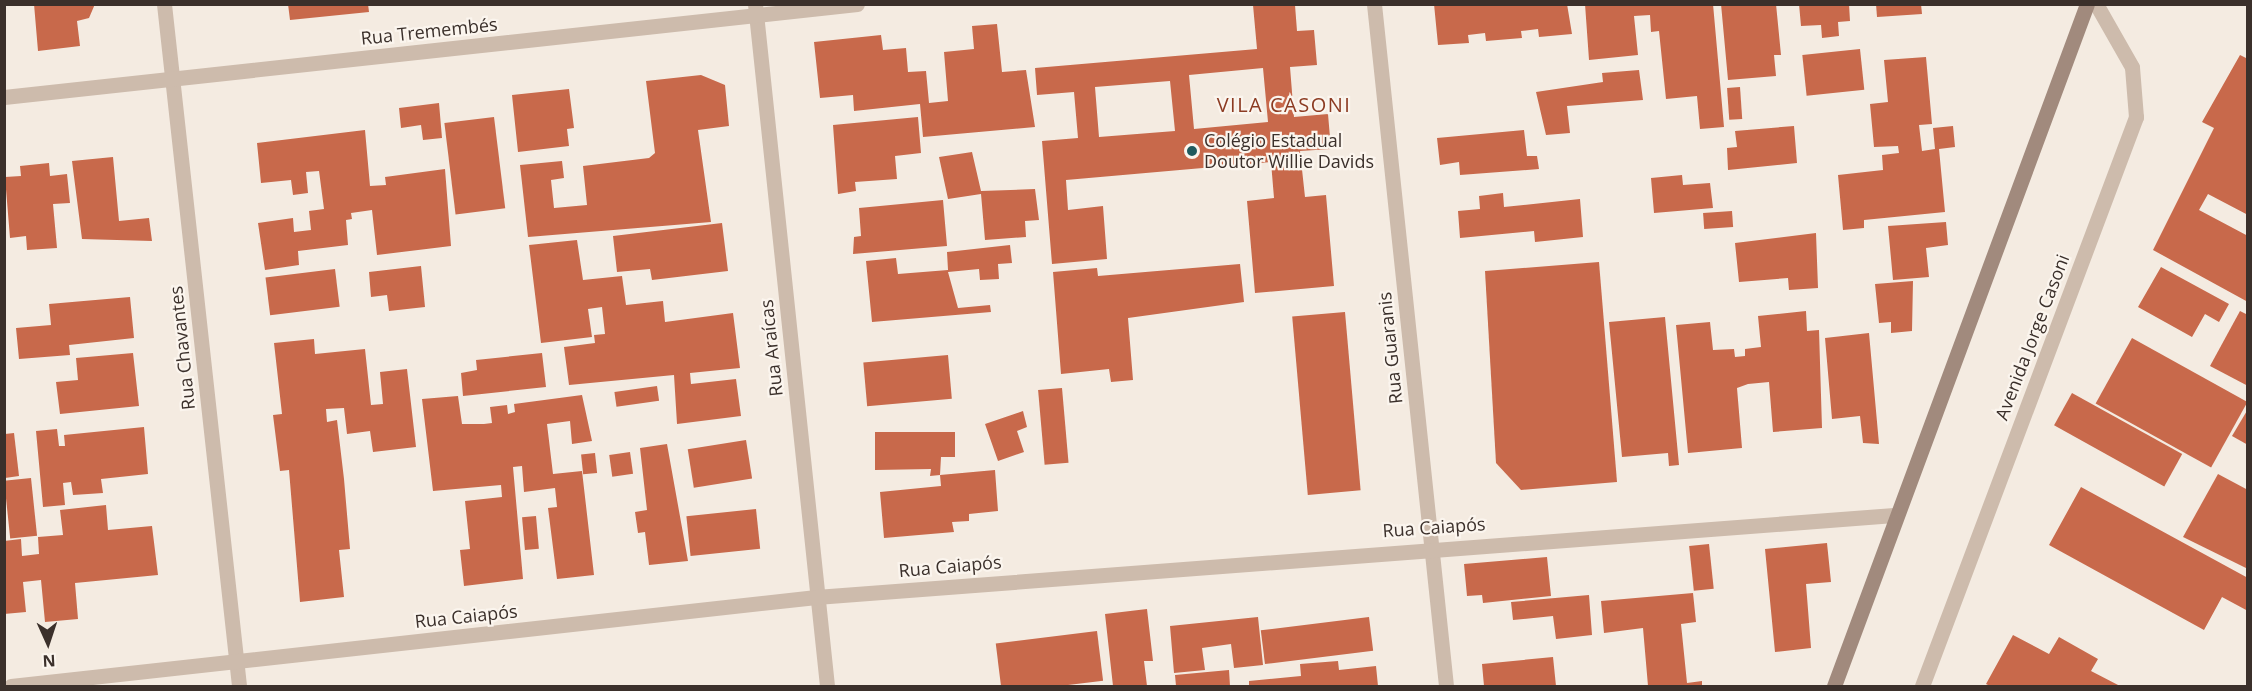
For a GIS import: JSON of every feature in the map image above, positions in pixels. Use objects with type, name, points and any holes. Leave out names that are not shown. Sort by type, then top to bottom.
[{"type":"street","name":"Rua Chavantes","points":[[164,4],[239,687]]},
{"type":"street","name":"Rua Tremembés","points":[[4,97],[755,11],[857,4]]},
{"type":"street","name":"Rua Guaranis","points":[[1374,4],[1446,687]]},
{"type":"street","points":[[1834,687],[1894,515],[2087,4]]},
{"type":"street","name":"Avenida Jorge Casoni","points":[[1922,687],[2136,117],[2132,67],[2096,4]]},
{"type":"street","name":"Rua Araícas","points":[[755,11],[827,687]]},
{"type":"street","name":"Rua Caiapós","points":[[11,687],[816,597],[1430,547],[1894,515]]},
{"type":"building","points":[[34,4],[95,4],[89,18],[77,21],[80,46],[38,51]]},
{"type":"building","points":[[288,4],[368,4],[369,12],[290,20]]},
{"type":"building","points":[[1434,4],[1567,4],[1572,34],[1539,37],[1538,29],[1521,31],[1522,38],[1486,41],[1485,33],[1468,35],[1469,43],[1438,45]]},
{"type":"building","points":[[1585,4],[1713,4],[1724,127],[1700,129],[1697,96],[1666,99],[1659,31],[1651,32],[1650,15],[1634,16],[1638,55],[1589,60]]},
{"type":"building","points":[[1721,4],[1776,4],[1781,55],[1774,55],[1776,76],[1728,80]]},
{"type":"building","points":[[1799,4],[1849,4],[1850,21],[1838,22],[1839,36],[1822,38],[1821,25],[1801,26]]},
{"type":"building","points":[[1876,4],[1921,4],[1922,14],[1877,17]]},
{"type":"building","points":[[1253,5],[1295,5],[1297,31],[1314,30],[1317,65],[1290,67],[1294,117],[1328,114],[1331,149],[1300,151],[1305,197],[1326,195],[1334,286],[1255,293],[1247,201],[1274,198],[1271,162],[1066,180],[1068,210],[1103,206],[1107,259],[1052,264],[1042,141],[1078,138],[1074,92],[1037,95],[1035,68],[1257,49]],"holes":[[[1263,68],[1268,122],[1194,129],[1189,75]],[[1170,81],[1175,131],[1099,137],[1095,87]]]},
{"type":"building","points":[[997,24],[1002,72],[1026,70],[1035,127],[923,137],[920,104],[854,111],[853,95],[820,98],[814,42],[881,35],[883,50],[906,48],[908,72],[926,71],[929,103],[948,101],[944,52],[974,49],[972,26]]},
{"type":"building","points":[[1860,49],[1864,90],[1807,96],[1802,55]]},
{"type":"building","points":[[2240,55],[2248,59],[2248,215],[2208,194],[2199,210],[2248,236],[2248,302],[2153,250],[2214,128],[2202,122]]},
{"type":"building","points":[[1926,57],[1932,124],[1919,125],[1922,151],[1935,149],[1933,128],[1953,126],[1955,147],[1939,149],[1945,212],[1864,220],[1864,228],[1843,230],[1838,175],[1883,170],[1882,155],[1899,153],[1898,146],[1874,147],[1870,104],[1888,102],[1884,60]]},
{"type":"building","points":[[1639,70],[1643,100],[1567,106],[1570,133],[1546,135],[1536,92],[1603,82],[1602,73]]},
{"type":"building","points":[[701,75],[725,85],[729,126],[698,130],[711,222],[528,237],[520,165],[562,161],[564,178],[551,180],[554,208],[587,205],[583,166],[649,158],[655,153],[646,81]]},
{"type":"building","points":[[1740,87],[1742,119],[1729,120],[1727,88]]},
{"type":"building","points":[[569,89],[574,128],[567,129],[569,146],[518,152],[512,95]]},
{"type":"building","points":[[439,103],[442,138],[423,140],[421,125],[401,128],[399,108]]},
{"type":"building","points":[[494,117],[505,208],[456,214],[444,123]]},
{"type":"building","points":[[918,117],[921,153],[895,156],[897,179],[855,182],[856,191],[838,194],[833,125]]},
{"type":"building","points":[[1794,126],[1797,163],[1728,170],[1727,148],[1737,147],[1735,131]]},
{"type":"building","points":[[365,130],[370,186],[386,185],[385,177],[445,169],[451,246],[377,255],[372,210],[351,213],[352,219],[346,220],[348,245],[298,251],[299,265],[265,270],[258,223],[293,218],[294,232],[311,230],[309,211],[324,209],[319,171],[306,172],[308,193],[293,195],[291,180],[261,183],[257,143]]},
{"type":"building","points":[[1524,130],[1527,156],[1537,156],[1539,169],[1460,175],[1459,162],[1440,165],[1437,138]]},
{"type":"building","points":[[972,152],[981,191],[1035,189],[1039,220],[1025,221],[1026,237],[985,240],[981,194],[948,199],[939,157]]},
{"type":"building","points":[[113,157],[119,221],[149,218],[152,241],[82,239],[72,161]]},
{"type":"building","points":[[49,163],[50,176],[67,174],[70,203],[53,204],[57,248],[27,250],[26,236],[10,238],[5,177],[21,176],[20,166]]},
{"type":"building","points":[[1682,175],[1683,185],[1710,183],[1713,208],[1654,213],[1651,178]]},
{"type":"building","points":[[1503,193],[1504,207],[1580,199],[1583,237],[1535,242],[1534,231],[1460,238],[1458,211],[1480,209],[1479,196]]},
{"type":"building","points":[[943,200],[947,246],[853,254],[854,237],[861,236],[859,208]]},
{"type":"building","points":[[1732,211],[1733,227],[1704,229],[1703,213]]},
{"type":"building","points":[[1946,222],[1948,245],[1926,248],[1929,277],[1893,280],[1888,226]]},
{"type":"building","points":[[722,223],[728,271],[652,280],[650,269],[617,272],[613,236]]},
{"type":"building","points":[[1816,233],[1818,288],[1789,290],[1788,278],[1739,282],[1735,243]]},
{"type":"building","points":[[577,240],[583,280],[622,276],[626,305],[663,301],[665,322],[733,313],[740,368],[690,373],[691,384],[736,379],[741,416],[677,424],[674,375],[569,385],[564,347],[595,343],[594,335],[605,334],[602,307],[588,309],[592,337],[541,343],[529,245]]},
{"type":"building","points":[[1010,245],[1012,263],[998,264],[999,279],[980,280],[979,269],[948,272],[958,308],[990,305],[991,312],[872,322],[866,261],[896,258],[898,274],[948,270],[947,252]]},
{"type":"building","points":[[1599,262],[1617,482],[1521,490],[1496,463],[1485,271]]},
{"type":"building","points":[[1240,264],[1244,302],[1128,318],[1133,380],[1111,382],[1109,369],[1061,374],[1053,272],[1097,268],[1098,276]]},
{"type":"building","points":[[421,266],[425,307],[389,311],[387,295],[371,297],[369,272]]},
{"type":"building","points":[[2161,267],[2229,304],[2219,322],[2205,314],[2192,337],[2138,307]]},
{"type":"building","points":[[335,269],[340,307],[270,315],[266,278]]},
{"type":"building","points":[[1913,281],[1912,331],[1891,333],[1891,322],[1879,323],[1875,284]]},
{"type":"building","points":[[130,297],[134,338],[69,345],[70,355],[19,359],[16,328],[51,325],[49,304]]},
{"type":"building","points":[[1806,311],[1807,331],[1819,330],[1822,428],[1773,432],[1769,382],[1748,384],[1737,388],[1742,448],[1688,453],[1676,325],[1710,322],[1713,350],[1734,349],[1735,357],[1745,356],[1745,349],[1761,347],[1758,316]]},
{"type":"building","points":[[2240,311],[2248,315],[2248,386],[2210,366]]},
{"type":"building","points":[[1345,312],[1361,490],[1308,495],[1292,317]]},
{"type":"building","points":[[1665,317],[1679,465],[1669,466],[1668,453],[1622,457],[1609,322]]},
{"type":"building","points":[[1869,333],[1879,444],[1863,443],[1860,416],[1832,419],[1825,338]]},
{"type":"building","points":[[2132,338],[2247,402],[2211,468],[2096,404]]},
{"type":"building","points":[[314,339],[315,354],[365,349],[371,405],[383,404],[380,372],[407,369],[416,447],[373,452],[370,431],[347,434],[344,408],[326,409],[327,422],[337,420],[344,479],[350,549],[339,550],[344,597],[300,602],[289,470],[280,471],[273,415],[282,414],[274,343]]},
{"type":"building","points":[[133,353],[139,406],[60,414],[56,382],[78,380],[76,358]]},
{"type":"building","points":[[542,353],[546,387],[463,396],[461,373],[477,370],[476,360]]},
{"type":"building","points":[[948,355],[952,399],[867,406],[863,362]]},
{"type":"building","points":[[657,386],[659,401],[617,407],[614,392]]},
{"type":"building","points":[[1062,388],[1069,463],[1045,465],[1038,390]]},
{"type":"building","points":[[2072,393],[2182,454],[2164,486],[2054,425]]},
{"type":"building","points":[[582,395],[592,441],[572,444],[570,421],[547,424],[553,474],[582,471],[594,575],[557,579],[548,508],[557,507],[555,488],[524,492],[522,466],[513,467],[523,579],[464,586],[460,550],[470,549],[465,501],[502,497],[501,485],[433,491],[422,399],[458,396],[462,424],[484,424],[492,423],[490,407],[507,405],[508,414],[515,412],[514,404]]},
{"type":"building","points":[[2248,409],[2248,445],[2232,436]]},
{"type":"building","points":[[1023,411],[1027,427],[1017,431],[1024,452],[998,461],[985,424]]},
{"type":"building","points":[[144,427],[148,474],[101,479],[103,493],[73,495],[71,482],[63,483],[65,505],[43,507],[36,431],[57,429],[59,446],[65,446],[64,435]]},
{"type":"building","points":[[875,432],[955,432],[955,457],[941,457],[940,475],[930,476],[931,469],[875,470]]},
{"type":"building","points":[[14,433],[19,476],[5,478],[5,434]]},
{"type":"building","points":[[746,440],[752,479],[694,488],[688,449]]},
{"type":"building","points":[[667,444],[688,561],[649,565],[645,532],[638,533],[635,512],[647,510],[640,448]]},
{"type":"building","points":[[630,452],[633,474],[612,477],[609,455]]},
{"type":"building","points":[[595,453],[597,473],[583,474],[581,454]]},
{"type":"building","points":[[995,470],[998,511],[969,514],[969,521],[952,522],[954,532],[884,538],[880,492],[941,486],[940,475]]},
{"type":"building","points":[[2218,474],[2248,490],[2248,569],[2183,537]]},
{"type":"building","points":[[31,478],[37,536],[10,539],[4,481]]},
{"type":"building","points":[[2081,487],[2248,578],[2248,611],[2222,597],[2204,630],[2049,545]]},
{"type":"building","points":[[106,505],[108,530],[152,526],[158,575],[75,583],[78,619],[45,622],[41,580],[23,582],[26,612],[4,614],[4,541],[21,539],[22,556],[39,554],[38,537],[63,535],[60,510]]},
{"type":"building","points":[[756,509],[760,549],[691,556],[686,516]]},
{"type":"building","points":[[536,516],[539,549],[525,550],[522,517]]},
{"type":"building","points":[[1827,543],[1831,582],[1806,584],[1811,648],[1775,652],[1765,549]]},
{"type":"building","points":[[1709,544],[1714,589],[1694,591],[1689,546]]},
{"type":"building","points":[[1547,557],[1551,596],[1483,603],[1482,595],[1467,596],[1464,564]]},
{"type":"building","points":[[1693,593],[1696,622],[1681,624],[1687,683],[1702,681],[1702,686],[1648,686],[1643,628],[1604,633],[1601,601]]},
{"type":"building","points":[[1589,595],[1592,635],[1556,639],[1553,616],[1513,620],[1511,602]]},
{"type":"building","points":[[1147,609],[1153,661],[1144,661],[1147,686],[1113,686],[1105,614]]},
{"type":"building","points":[[1258,617],[1263,665],[1234,668],[1231,644],[1202,648],[1205,670],[1174,673],[1170,626]]},
{"type":"building","points":[[1369,617],[1373,651],[1265,664],[1261,630]]},
{"type":"building","points":[[1097,631],[1103,681],[1059,686],[1001,686],[996,643]]},
{"type":"building","points":[[2013,635],[2049,654],[2059,637],[2098,659],[2091,671],[2120,686],[1990,686],[1986,684]]},
{"type":"building","points":[[1553,657],[1556,686],[1484,686],[1482,664]]},
{"type":"building","points":[[1338,661],[1339,670],[1376,666],[1378,686],[1249,686],[1249,681],[1301,676],[1300,664]]},
{"type":"building","points":[[1229,670],[1230,686],[1176,686],[1175,675]]},
{"type":"place","name":"Colégio Estadual Doutor Willie Davids","points":[[1192,151]]},
{"type":"district","name":"VILA CASONI","points":[[1284,104]]}]
